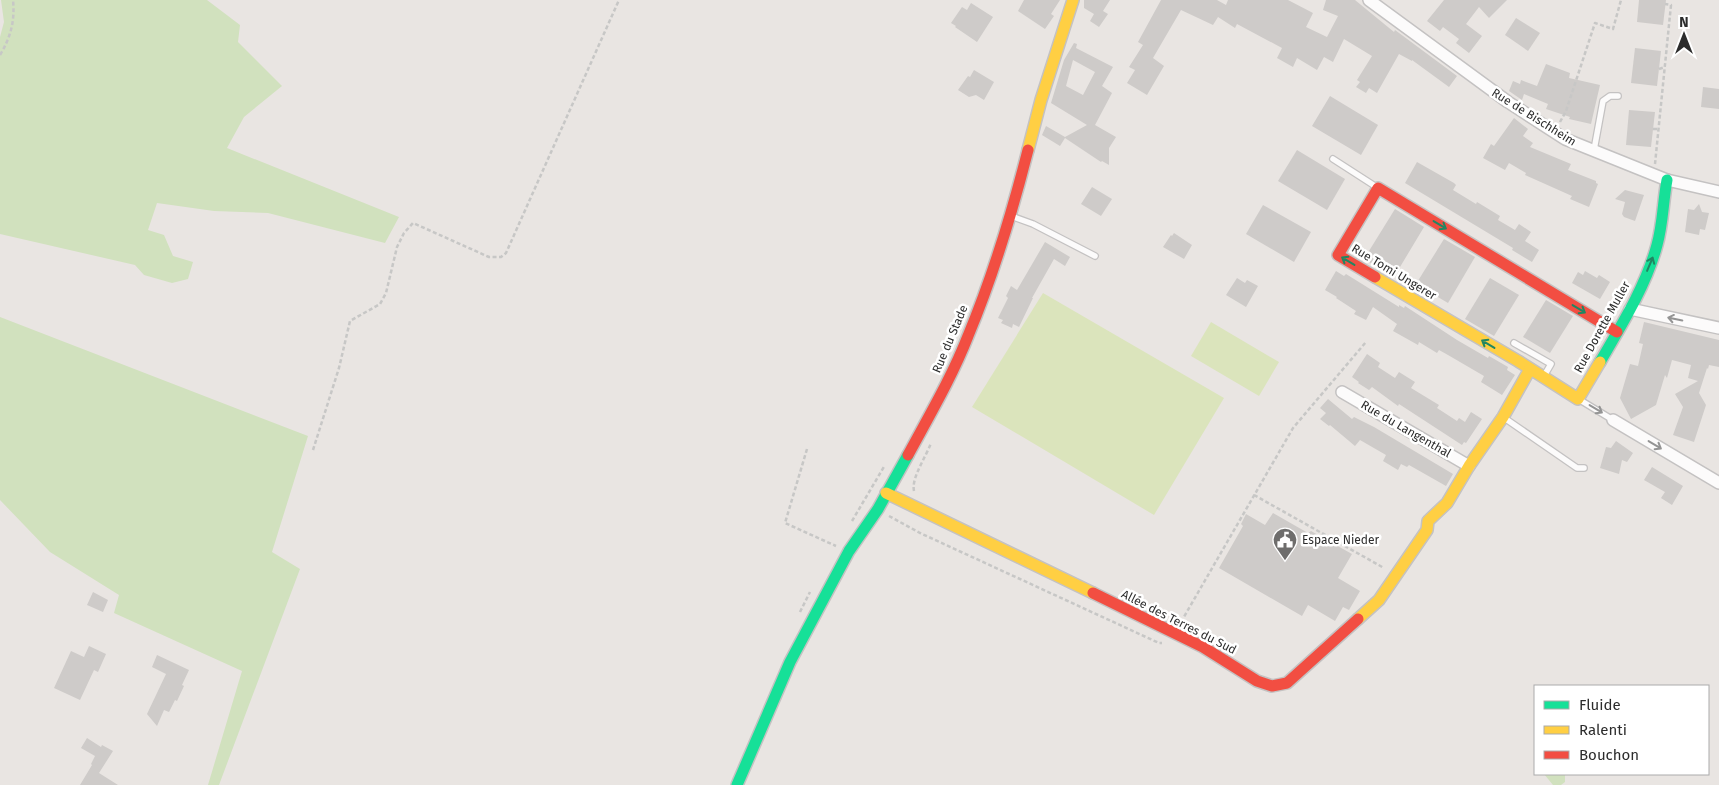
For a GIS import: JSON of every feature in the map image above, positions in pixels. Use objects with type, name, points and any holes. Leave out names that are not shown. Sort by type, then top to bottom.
[{"type":"street","name":"Rue du Stade","points":[[737,785],[790,662],[849,551],[878,509],[941,394],[968,337],[994,266],[1041,100],[1073,0]]},
{"type":"street","name":"Rue de Bischheim","points":[[1369,0],[1508,102],[1564,139],[1667,180],[1719,192]]},
{"type":"street","name":"Rue Dorette Muller","points":[[1578,399],[1630,309],[1656,251],[1667,180]]},
{"type":"street","points":[[1378,188],[1617,332]]},
{"type":"street","name":"Rue Tomi Ungerer","points":[[1378,188],[1338,255],[1578,399]]},
{"type":"street","points":[[1630,309],[1719,328]]},
{"type":"street","name":"Allée des Terres du Sud","points":[[886,493],[1203,647],[1258,681],[1272,686],[1288,683],[1379,600],[1427,530],[1428,522],[1447,503],[1469,466],[1503,417],[1530,369]]},
{"type":"street","name":"Rue du Langenthal","points":[[1342,392],[1469,466]]},
{"type":"street","points":[[1613,420],[1719,483]]},
{"type":"lane","points":[[1594,150],[1603,101],[1610,96],[1618,96]]},
{"type":"lane","points":[[1333,159],[1378,188]]},
{"type":"lane","points":[[1009,215],[1032,224],[1095,256]]},
{"type":"lane","points":[[1514,343],[1551,364],[1543,378]]},
{"type":"lane","name":"Rue Tomi Ungerer","points":[[1578,399],[1613,420]]},
{"type":"lane","points":[[1503,417],[1577,468],[1584,468]]},
{"type":"path","points":[[0,55],[8,41],[12,27],[13,0]]},
{"type":"path","points":[[313,450],[339,368],[350,321],[380,304],[386,293],[398,247],[404,233],[413,223],[489,257],[501,257],[506,253],[619,0]]},
{"type":"path","points":[[1553,131],[1566,112],[1595,23],[1613,29],[1621,0]]},
{"type":"path","points":[[1654,175],[1671,5],[1665,4]]},
{"type":"path","points":[[1659,69],[1665,68]]},
{"type":"path","points":[[1653,129],[1659,129]]},
{"type":"path","points":[[863,502],[920,533],[1159,643],[1166,643],[1171,640],[1293,428],[1366,342]]},
{"type":"path","points":[[916,498],[913,481],[927,456],[934,436]]},
{"type":"path","points":[[808,449],[785,523],[849,551]]},
{"type":"path","points":[[850,524],[888,459]]},
{"type":"path","points":[[1254,495],[1396,575]]},
{"type":"path","points":[[836,546],[841,539]]},
{"type":"path","points":[[799,614],[812,588]]},
{"type":"green space","points":[[1,0],[207,0],[240,25],[238,42],[282,86],[244,117],[227,148],[399,217],[385,243],[268,213],[214,211],[157,203],[148,230],[164,235],[173,256],[193,262],[188,279],[172,283],[144,275],[135,265],[0,234],[0,37],[4,22]]},
{"type":"green space","points":[[1043,293],[1224,398],[1154,515],[972,407]]},
{"type":"green space","points":[[0,317],[308,436],[272,552],[300,569],[219,785],[208,785],[242,671],[114,613],[119,595],[50,552],[0,500]]},
{"type":"green space","points":[[1211,322],[1279,362],[1259,396],[1191,356]]},
{"type":"green space","points":[[1545,775],[1565,775],[1565,782],[1561,785],[1553,785]]},
{"type":"building","points":[[1024,0],[1060,0],[1051,14],[1054,16],[1045,29],[1018,11]]},
{"type":"building","points":[[1084,0],[1110,0],[1103,11],[1108,14],[1099,27],[1090,21],[1094,14],[1084,8]]},
{"type":"building","points":[[1161,0],[1217,0],[1226,5],[1228,0],[1288,0],[1313,13],[1306,27],[1327,37],[1338,16],[1323,10],[1326,0],[1355,0],[1394,32],[1395,30],[1457,76],[1449,87],[1412,60],[1399,54],[1377,93],[1369,88],[1366,93],[1356,87],[1360,82],[1357,80],[1372,56],[1344,39],[1333,62],[1324,57],[1317,70],[1297,58],[1293,67],[1277,58],[1282,48],[1237,24],[1235,28],[1218,17],[1213,25],[1181,10],[1153,58],[1164,66],[1147,95],[1127,83],[1135,70],[1129,67],[1143,45],[1138,42]]},
{"type":"building","points":[[1444,0],[1507,0],[1489,18],[1479,7],[1466,24],[1482,36],[1469,53],[1456,43],[1459,39],[1443,27],[1440,31],[1427,21]]},
{"type":"building","points":[[1639,0],[1666,0],[1663,25],[1637,22]]},
{"type":"building","points":[[971,3],[993,17],[977,42],[951,23],[962,7],[967,10]]},
{"type":"building","points":[[1516,18],[1540,33],[1528,51],[1505,35]]},
{"type":"building","points":[[1074,43],[1077,44],[1076,48],[1113,67],[1102,86],[1112,93],[1095,125],[1116,137],[1109,148],[1109,165],[1101,162],[1065,138],[1060,146],[1042,135],[1046,126],[1065,137],[1087,125],[1051,103],[1064,60]],"holes":[[[1073,60],[1095,72],[1083,95],[1066,86]]]},
{"type":"building","points":[[1635,48],[1661,51],[1657,86],[1631,83]]},
{"type":"building","points":[[1546,64],[1570,73],[1569,78],[1600,85],[1591,124],[1569,119],[1570,117],[1546,109],[1548,104],[1524,94],[1522,100],[1509,91],[1513,81],[1520,84],[1521,80],[1537,86]]},
{"type":"building","points":[[974,70],[994,82],[984,100],[976,95],[969,97],[958,90]]},
{"type":"building","points":[[1703,87],[1719,89],[1719,109],[1701,107]]},
{"type":"building","points":[[1330,96],[1378,125],[1361,155],[1312,126]]},
{"type":"building","points":[[1629,110],[1655,112],[1651,147],[1626,145]]},
{"type":"building","points":[[1514,118],[1528,129],[1523,136],[1533,143],[1530,147],[1571,164],[1568,170],[1596,181],[1598,184],[1589,207],[1570,199],[1572,196],[1525,175],[1526,173],[1509,163],[1505,170],[1483,158],[1491,144],[1494,146]]},
{"type":"building","points":[[1297,150],[1345,179],[1327,210],[1278,181]]},
{"type":"building","points":[[1417,162],[1454,183],[1456,185],[1453,190],[1500,216],[1498,220],[1515,230],[1519,224],[1531,232],[1525,241],[1539,250],[1532,262],[1512,250],[1513,248],[1405,183]]},
{"type":"building","points":[[1092,187],[1112,199],[1101,216],[1081,204]]},
{"type":"building","points":[[1625,190],[1644,195],[1635,221],[1624,217],[1622,214],[1625,202],[1615,199]]},
{"type":"building","points":[[1699,204],[1702,212],[1709,213],[1705,230],[1700,229],[1699,235],[1685,232],[1688,209],[1694,210]]},
{"type":"building","points":[[1263,205],[1311,232],[1294,262],[1246,234]]},
{"type":"building","points":[[1395,209],[1424,227],[1394,277],[1364,259]]},
{"type":"building","points":[[1174,233],[1192,245],[1184,259],[1163,247]]},
{"type":"building","points":[[1444,239],[1475,257],[1448,303],[1416,284]]},
{"type":"building","points":[[1045,242],[1070,257],[1065,266],[1054,259],[1032,298],[1019,327],[1013,324],[1012,328],[1001,323],[1003,320],[998,318],[1008,298],[1006,296],[1011,286],[1017,290]]},
{"type":"building","points":[[1336,271],[1344,276],[1346,274],[1399,307],[1399,305],[1404,308],[1405,306],[1457,340],[1508,367],[1507,370],[1515,375],[1502,395],[1481,382],[1484,376],[1439,350],[1437,353],[1419,342],[1418,345],[1393,331],[1397,324],[1373,307],[1366,320],[1354,314],[1356,311],[1325,290]]},
{"type":"building","points":[[1585,271],[1597,278],[1599,275],[1610,282],[1600,299],[1572,283],[1578,272],[1583,275]]},
{"type":"building","points":[[1237,278],[1245,283],[1247,280],[1258,286],[1246,307],[1226,295]]},
{"type":"building","points":[[1490,278],[1519,295],[1494,336],[1465,319]]},
{"type":"building","points":[[1546,300],[1573,316],[1550,353],[1523,337]]},
{"type":"building","points":[[1644,322],[1719,340],[1719,367],[1709,365],[1699,393],[1706,405],[1694,442],[1673,435],[1683,407],[1675,394],[1698,381],[1688,378],[1691,365],[1672,360],[1667,378],[1665,375],[1656,405],[1631,419],[1620,398],[1630,364],[1638,366],[1643,344],[1639,343]]},
{"type":"building","points":[[1367,354],[1380,363],[1378,367],[1395,378],[1399,372],[1415,382],[1411,388],[1439,405],[1437,408],[1457,421],[1459,418],[1465,422],[1471,412],[1482,419],[1466,443],[1464,442],[1462,445],[1399,404],[1398,406],[1372,387],[1369,390],[1358,383],[1352,377]]},
{"type":"building","points":[[1328,399],[1352,419],[1354,417],[1374,427],[1453,474],[1446,486],[1409,465],[1407,467],[1401,464],[1398,470],[1383,461],[1386,455],[1360,440],[1355,446],[1320,419],[1326,413],[1320,408]]},
{"type":"building","points":[[1616,441],[1633,453],[1627,462],[1622,460],[1619,474],[1600,468],[1606,447],[1611,448]]},
{"type":"building","points":[[1652,467],[1683,486],[1672,505],[1661,498],[1665,492],[1644,480]]},
{"type":"building","name":"Espace Nieder","points":[[1273,513],[1308,533],[1311,531],[1352,554],[1338,578],[1360,591],[1349,610],[1343,607],[1335,621],[1308,605],[1302,616],[1219,568],[1243,526],[1241,524],[1246,514],[1265,525]]},
{"type":"building","points":[[93,592],[108,600],[103,612],[87,605]]},
{"type":"building","points":[[89,646],[106,654],[98,672],[94,670],[80,700],[54,688],[71,651],[84,657]]},
{"type":"building","points":[[157,655],[189,670],[177,701],[175,700],[169,712],[164,710],[157,726],[147,714],[166,674],[152,667]]},
{"type":"building","points":[[87,738],[101,747],[102,745],[113,751],[99,773],[118,785],[80,785],[95,756],[81,748]]},
{"type":"traffic: fast","points":[[1600,362],[1632,305],[1652,260],[1661,229],[1667,180]]},
{"type":"traffic: fast","points":[[737,785],[790,662],[849,551],[878,509],[908,455]]},
{"type":"traffic: slow","points":[[1028,150],[1041,100],[1073,0]]},
{"type":"traffic: slow","points":[[1375,277],[1518,361],[1578,399],[1600,362]]},
{"type":"traffic: slow","points":[[1358,619],[1379,600],[1427,530],[1428,521],[1447,503],[1469,466],[1503,417],[1530,369]]},
{"type":"traffic: slow","points":[[886,493],[1093,593]]},
{"type":"traffic: jam","points":[[908,455],[948,381],[977,313],[1001,244],[1028,150]]},
{"type":"traffic: jam","points":[[1375,277],[1338,255],[1378,188],[1617,332]]},
{"type":"traffic: jam","points":[[1093,593],[1203,647],[1257,681],[1272,686],[1287,683],[1358,619]]},
{"type":"place","name":"Espace Nieder","points":[[1285,561]]}]
